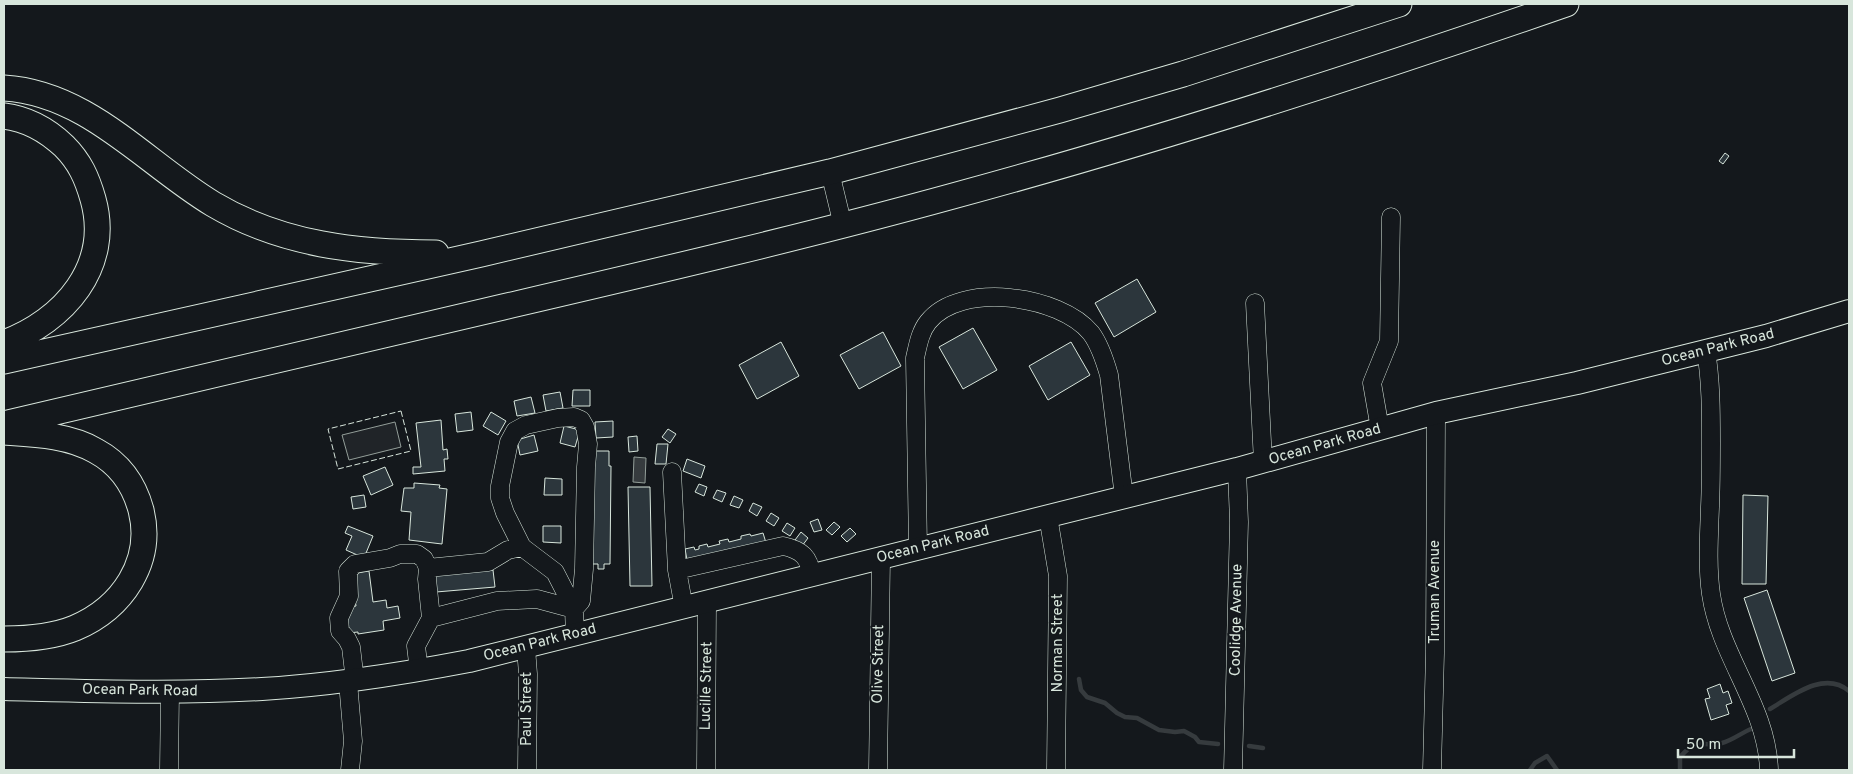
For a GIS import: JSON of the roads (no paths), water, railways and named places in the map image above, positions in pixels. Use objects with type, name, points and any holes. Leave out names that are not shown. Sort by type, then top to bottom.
[{"type":"highway","points":[[4,361],[481,254],[830,172],[1060,110],[1399,4]]},
{"type":"highway","points":[[4,424],[659,271],[843,226],[955,196],[1162,136],[1387,66],[1566,4]]},
{"type":"highway","points":[[4,88],[30,92],[73,107],[100,122],[185,186],[215,205],[279,233],[311,242],[357,250],[399,253],[481,254]]},
{"type":"highway","points":[[4,116],[27,121],[40,127],[73,155],[84,172],[89,186],[97,226],[91,262],[75,294],[53,316],[34,329],[4,343]]},
{"type":"highway","points":[[4,432],[42,435],[75,442],[107,457],[123,473],[137,495],[144,530],[141,560],[132,580],[114,604],[86,623],[58,633],[40,637],[4,639]]},
{"type":"main road","name":"Ocean Park Road","points":[[4,689],[170,692],[262,689],[352,681],[419,671],[526,648],[1237,469],[1436,414],[1577,383],[1766,336],[1849,311]]},
{"type":"street","points":[[830,172],[843,226]]},
{"type":"street","points":[[1380,429],[1372,383],[1390,341],[1391,217]]},
{"type":"street","points":[[918,549],[917,351],[922,331],[928,321],[938,312],[964,300],[977,297],[1002,296],[1040,304],[1068,316],[1090,333],[1104,360],[1109,375],[1124,497]]},
{"type":"street","points":[[1255,303],[1263,462]]},
{"type":"street","points":[[1706,351],[1710,386],[1708,548],[1711,594],[1722,638],[1761,721],[1766,742],[1769,770]]},
{"type":"street","name":"Truman Avenue","points":[[1432,770],[1435,643],[1436,414]]},
{"type":"street","points":[[574,609],[581,601],[584,570],[588,444],[585,426],[581,420],[574,417],[558,418],[526,425],[516,431],[509,442],[500,486],[500,498],[505,513],[522,547],[555,572],[574,609],[575,635]]},
{"type":"street","name":"Coolidge Avenue","points":[[1233,770],[1239,522],[1237,469]]},
{"type":"street","points":[[672,472],[677,570],[684,608]]},
{"type":"street","name":"Norman Street","points":[[1048,516],[1058,576],[1056,770]]},
{"type":"street","points":[[677,570],[783,546],[806,558],[810,563],[812,576]]},
{"type":"street","points":[[428,568],[488,562],[508,550],[522,547]]},
{"type":"street","points":[[350,770],[353,742],[351,647],[348,639],[340,631],[339,618],[348,596],[348,571],[350,567],[358,563],[412,553],[421,557],[426,563],[428,568],[427,579],[431,618],[416,646],[419,671]]},
{"type":"street","name":"Olive Street","points":[[878,770],[880,558]]},
{"type":"street","points":[[431,618],[497,601],[537,599],[574,609]]},
{"type":"street","name":"Lucille Street","points":[[706,770],[707,602]]},
{"type":"street","name":"Paul Street","points":[[526,648],[528,684],[527,770]]},
{"type":"street","points":[[169,770],[170,692]]},
{"type":"waterway","points":[[1079,679],[1081,690],[1087,697],[1105,703],[1125,717],[1137,718],[1159,730],[1184,731],[1195,737],[1199,742],[1218,744]]},
{"type":"waterway","points":[[1770,709],[1798,692],[1819,684],[1839,685],[1849,691]]},
{"type":"waterway","points":[[1680,770],[1680,757],[1692,746],[1696,744],[1722,743],[1751,729]]},
{"type":"waterway","points":[[1249,746],[1263,748]]},
{"type":"waterway","points":[[1530,770],[1535,763],[1547,756],[1557,770]]}]
